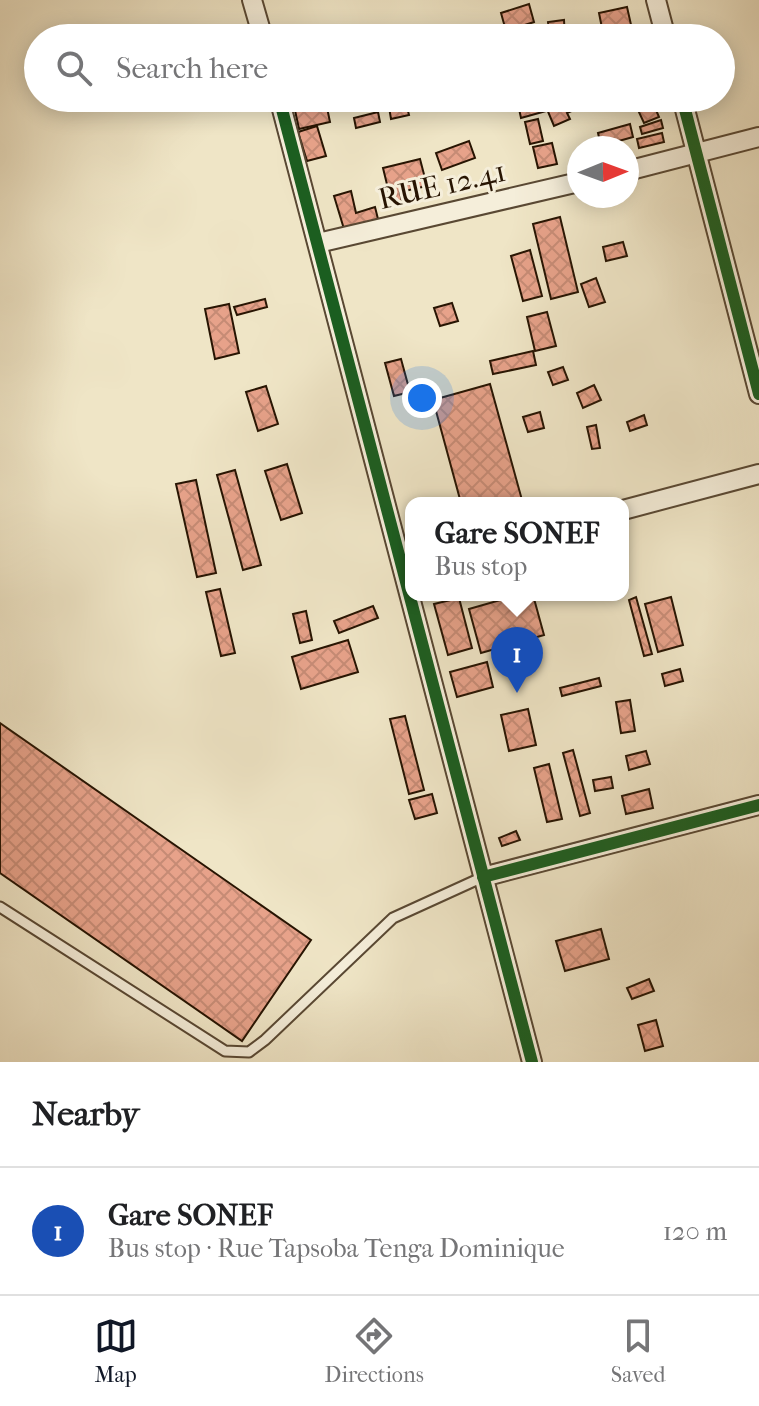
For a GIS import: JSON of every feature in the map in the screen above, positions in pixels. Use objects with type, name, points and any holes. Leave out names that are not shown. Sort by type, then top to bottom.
[{"type":"street","points":[[252,0],[259,24]]},
{"type":"street","points":[[656,0],[662,24]]},
{"type":"street","points":[[283,112],[405,561]]},
{"type":"street","points":[[686,112],[759,394]]},
{"type":"street","points":[[639,168],[759,137]]},
{"type":"street","name":"RUE 12.41","points":[[318,243],[567,185]]},
{"type":"street","points":[[629,508],[759,474]]},
{"type":"street","points":[[415,601],[532,1062]]},
{"type":"street","points":[[483,877],[759,805]]},
{"type":"lane","points":[[0,907],[225,1051],[249,1052],[393,918],[483,877]]},
{"type":"building","points":[[529,4],[534,22],[504,24],[501,13]]},
{"type":"building","points":[[627,7],[631,24],[601,24],[599,13]]},
{"type":"building","points":[[564,20],[564,24],[548,24]]},
{"type":"building","points":[[295,112],[328,112],[330,122],[299,129]]},
{"type":"building","points":[[378,112],[380,122],[356,128],[354,118]]},
{"type":"building","points":[[390,112],[408,112],[409,115],[391,119]]},
{"type":"building","points":[[520,112],[542,112],[521,118]]},
{"type":"building","points":[[548,112],[569,112],[570,119],[554,126]]},
{"type":"building","points":[[639,112],[657,112],[659,117],[644,123]]},
{"type":"building","points":[[538,119],[543,141],[530,144],[525,122]]},
{"type":"building","points":[[661,120],[663,128],[642,134],[640,127]]},
{"type":"building","points":[[630,124],[633,136],[599,136],[598,133]]},
{"type":"building","points":[[317,126],[326,156],[307,161],[298,132]]},
{"type":"building","points":[[662,133],[664,142],[639,148],[639,139]]},
{"type":"building","points":[[469,141],[475,158],[442,170],[436,153]]},
{"type":"building","points":[[552,143],[557,164],[538,168],[533,147]]},
{"type":"building","points":[[420,159],[427,186],[400,192],[402,202],[392,205],[383,168]]},
{"type":"building","points":[[351,191],[356,213],[375,207],[378,219],[344,229],[334,196]]},
{"type":"building","points":[[560,217],[578,292],[551,299],[533,224]]},
{"type":"building","points":[[623,242],[627,256],[606,261],[603,247]]},
{"type":"building","points":[[530,250],[542,296],[523,301],[511,256]]},
{"type":"building","points":[[596,278],[605,302],[589,307],[581,284]]},
{"type":"building","points":[[265,299],[267,307],[237,315],[234,307]]},
{"type":"building","points":[[452,303],[458,321],[440,326],[434,308]]},
{"type":"building","points":[[229,304],[239,353],[215,359],[205,309]]},
{"type":"building","points":[[547,312],[556,346],[535,351],[527,317]]},
{"type":"building","points":[[533,351],[536,365],[493,374],[490,361]]},
{"type":"building","points":[[401,359],[410,392],[394,396],[385,363]]},
{"type":"building","points":[[563,367],[568,380],[553,385],[548,372]]},
{"type":"building","points":[[490,384],[521,497],[459,497],[433,400]]},
{"type":"building","points":[[594,385],[601,400],[583,408],[577,393]]},
{"type":"building","points":[[266,386],[278,424],[258,431],[246,392]]},
{"type":"building","points":[[540,412],[544,428],[528,432],[523,417]]},
{"type":"building","points":[[644,415],[647,425],[630,431],[627,422]]},
{"type":"building","points":[[596,425],[600,448],[592,449],[587,427]]},
{"type":"building","points":[[287,464],[302,513],[281,520],[265,471]]},
{"type":"building","points":[[235,470],[261,565],[243,570],[217,475]]},
{"type":"building","points":[[196,480],[216,573],[197,577],[176,484]]},
{"type":"building","points":[[220,589],[235,653],[221,656],[206,592]]},
{"type":"building","points":[[636,597],[652,654],[644,656],[629,600]]},
{"type":"building","points":[[671,597],[683,645],[658,652],[645,604]]},
{"type":"building","points":[[460,601],[472,648],[448,655],[434,604]]},
{"type":"building","points":[[497,601],[535,601],[544,635],[481,653],[469,609]]},
{"type":"building","points":[[373,606],[378,618],[339,633],[334,621]]},
{"type":"building","points":[[306,611],[312,640],[300,643],[293,614]]},
{"type":"building","points":[[348,640],[358,672],[301,689],[292,657]]},
{"type":"building","points":[[487,662],[493,687],[457,697],[450,672]]},
{"type":"building","points":[[680,669],[683,681],[665,686],[662,674]]},
{"type":"building","points":[[599,678],[601,686],[562,696],[560,688]]},
{"type":"building","points":[[630,700],[635,731],[621,733],[616,702]]},
{"type":"building","points":[[528,709],[536,745],[509,751],[501,715]]},
{"type":"building","points":[[405,716],[424,790],[409,794],[390,719]]},
{"type":"building","points":[[0,723],[311,940],[242,1041],[0,873]]},
{"type":"building","points":[[573,750],[590,813],[580,816],[563,753]]},
{"type":"building","points":[[646,751],[650,764],[629,770],[626,756]]},
{"type":"building","points":[[549,764],[562,819],[547,822],[534,768]]},
{"type":"building","points":[[611,777],[613,788],[595,791],[593,780]]},
{"type":"building","points":[[649,789],[653,808],[626,814],[622,796]]},
{"type":"building","points":[[432,794],[437,813],[415,819],[409,800]]},
{"type":"building","points":[[516,831],[520,840],[502,846],[499,838]]},
{"type":"building","points":[[601,929],[609,959],[565,971],[556,941]]},
{"type":"building","points":[[649,979],[654,991],[632,999],[627,988]]},
{"type":"building","points":[[656,1020],[663,1046],[645,1051],[638,1025]]},
{"type":"cycle path","points":[[283,112],[405,578]]},
{"type":"cycle path","points":[[686,112],[759,394]]},
{"type":"cycle path","points":[[411,601],[532,1062]]},
{"type":"cycle path","points":[[483,877],[759,805]]},
{"type":"place","name":"Gare SONEF","points":[[517,693]]}]
